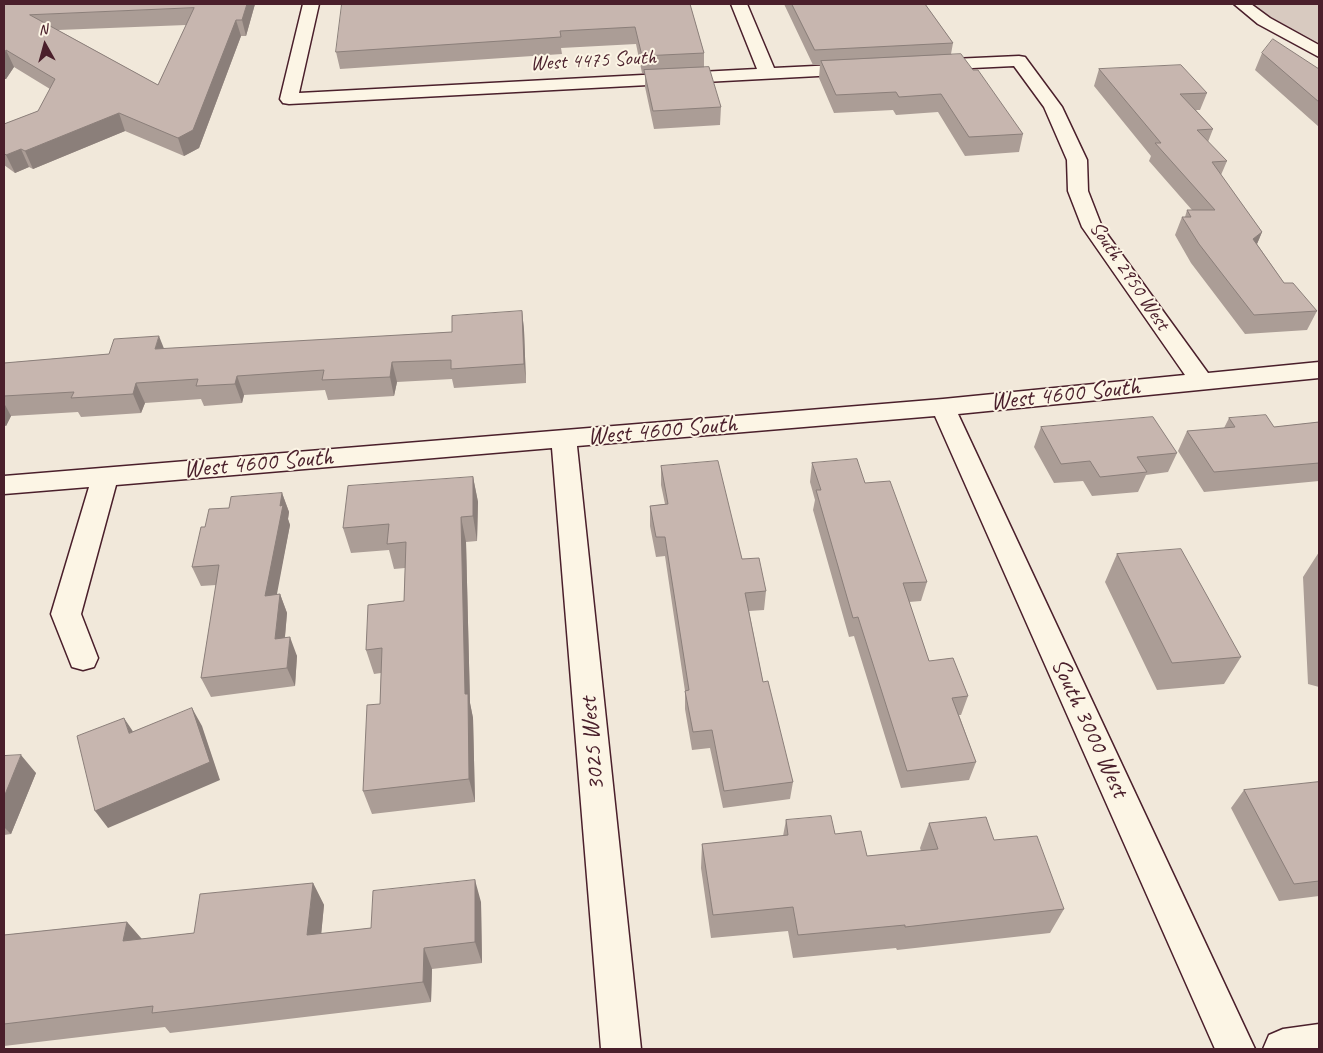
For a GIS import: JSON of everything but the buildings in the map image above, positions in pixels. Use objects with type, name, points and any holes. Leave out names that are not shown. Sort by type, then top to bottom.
[{"type":"street","name":"West 4475 South","points":[[311,4],[289,99],[874,68]]},
{"type":"street","points":[[739,4],[768,74]]},
{"type":"street","points":[[1242,4],[1264,21],[1319,52]]},
{"type":"street","name":"South 2950 West","points":[[912,66],[1019,61],[1053,107],[1077,160],[1078,191],[1092,227],[1201,381]]},
{"type":"street","name":"West 4600 South","points":[[4,485],[943,407],[1319,370]]},
{"type":"street","name":"South 3000 West","points":[[943,407],[1235,1049]]},
{"type":"street","name":"3025 West","points":[[564,439],[622,1049]]},
{"type":"street","points":[[83,658],[66,614],[105,476]]},
{"type":"street","points":[[1283,1049],[1319,1044]]},
{"type":"shaded area","points":[[1251,4],[1319,4],[1319,43],[1259,11]]}]
